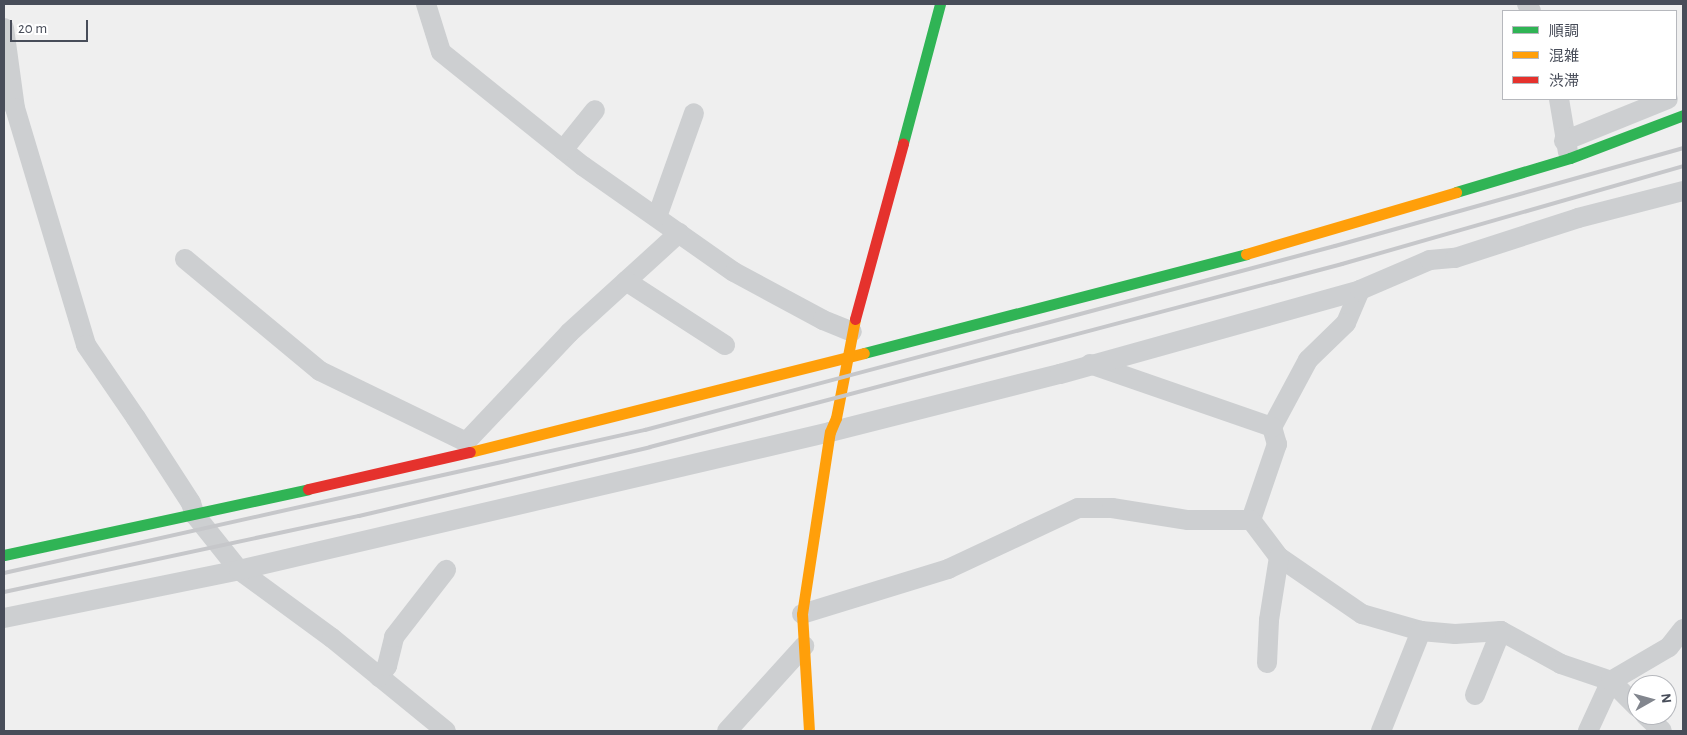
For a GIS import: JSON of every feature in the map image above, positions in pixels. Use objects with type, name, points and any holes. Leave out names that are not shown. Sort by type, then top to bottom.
[{"type":"street","points":[[426,4],[441,52],[562,150],[734,272],[824,320],[852,332]]},
{"type":"street","points":[[809,731],[802,614],[830,432],[836,418],[852,332],[940,4]]},
{"type":"street","points":[[4,28],[15,108],[86,345],[141,425],[195,515],[239,570],[383,671],[446,731]]},
{"type":"street","points":[[1559,100],[1567,150]]},
{"type":"street","points":[[1567,150],[1666,100]]},
{"type":"street","points":[[562,150],[595,110]]},
{"type":"street","points":[[657,217],[694,113]]},
{"type":"street","points":[[4,555],[195,515],[520,440],[1206,266],[1567,150],[1683,115]]},
{"type":"street","points":[[4,618],[239,570],[830,432],[1090,364],[1360,290],[1430,260],[1454,258],[1578,218],[1683,191]]},
{"type":"street","points":[[185,259],[320,371],[466,442],[569,333],[679,233]]},
{"type":"street","points":[[626,281],[725,345]]},
{"type":"street","points":[[1251,520],[1277,444],[1272,427],[1308,360],[1346,323],[1360,290]]},
{"type":"street","points":[[1090,364],[1272,427]]},
{"type":"street","points":[[802,614],[948,569],[1078,508],[1112,508],[1188,520],[1251,520]]},
{"type":"street","points":[[1251,520],[1279,557],[1362,614],[1421,631],[1454,634],[1501,631],[1561,664],[1611,681],[1627,697]]},
{"type":"street","points":[[1267,663],[1269,620],[1279,557]]},
{"type":"street","points":[[383,671],[394,637],[446,570]]},
{"type":"street","points":[[1588,731],[1611,681],[1669,647],[1683,629]]},
{"type":"street","points":[[1381,731],[1421,631]]},
{"type":"street","points":[[1475,695],[1501,631]]},
{"type":"street","points":[[727,731],[804,646]]},
{"type":"railway","points":[[4,573],[645,430],[1335,246],[1683,148]]},
{"type":"railway","points":[[4,592],[359,516],[650,447],[1342,264],[1683,166]]},
{"type":"traffic: fast","points":[[903,143],[940,4]]},
{"type":"traffic: fast","points":[[1456,192],[1570,158],[1683,115]]},
{"type":"traffic: fast","points":[[864,353],[1246,254]]},
{"type":"traffic: fast","points":[[4,555],[308,489]]},
{"type":"traffic: slow","points":[[1246,254],[1456,192]]},
{"type":"traffic: slow","points":[[809,731],[802,614],[830,432],[836,418],[855,319]]},
{"type":"traffic: slow","points":[[470,452],[864,353]]},
{"type":"traffic: jam","points":[[855,319],[903,143]]},
{"type":"traffic: jam","points":[[308,489],[470,452]]}]
